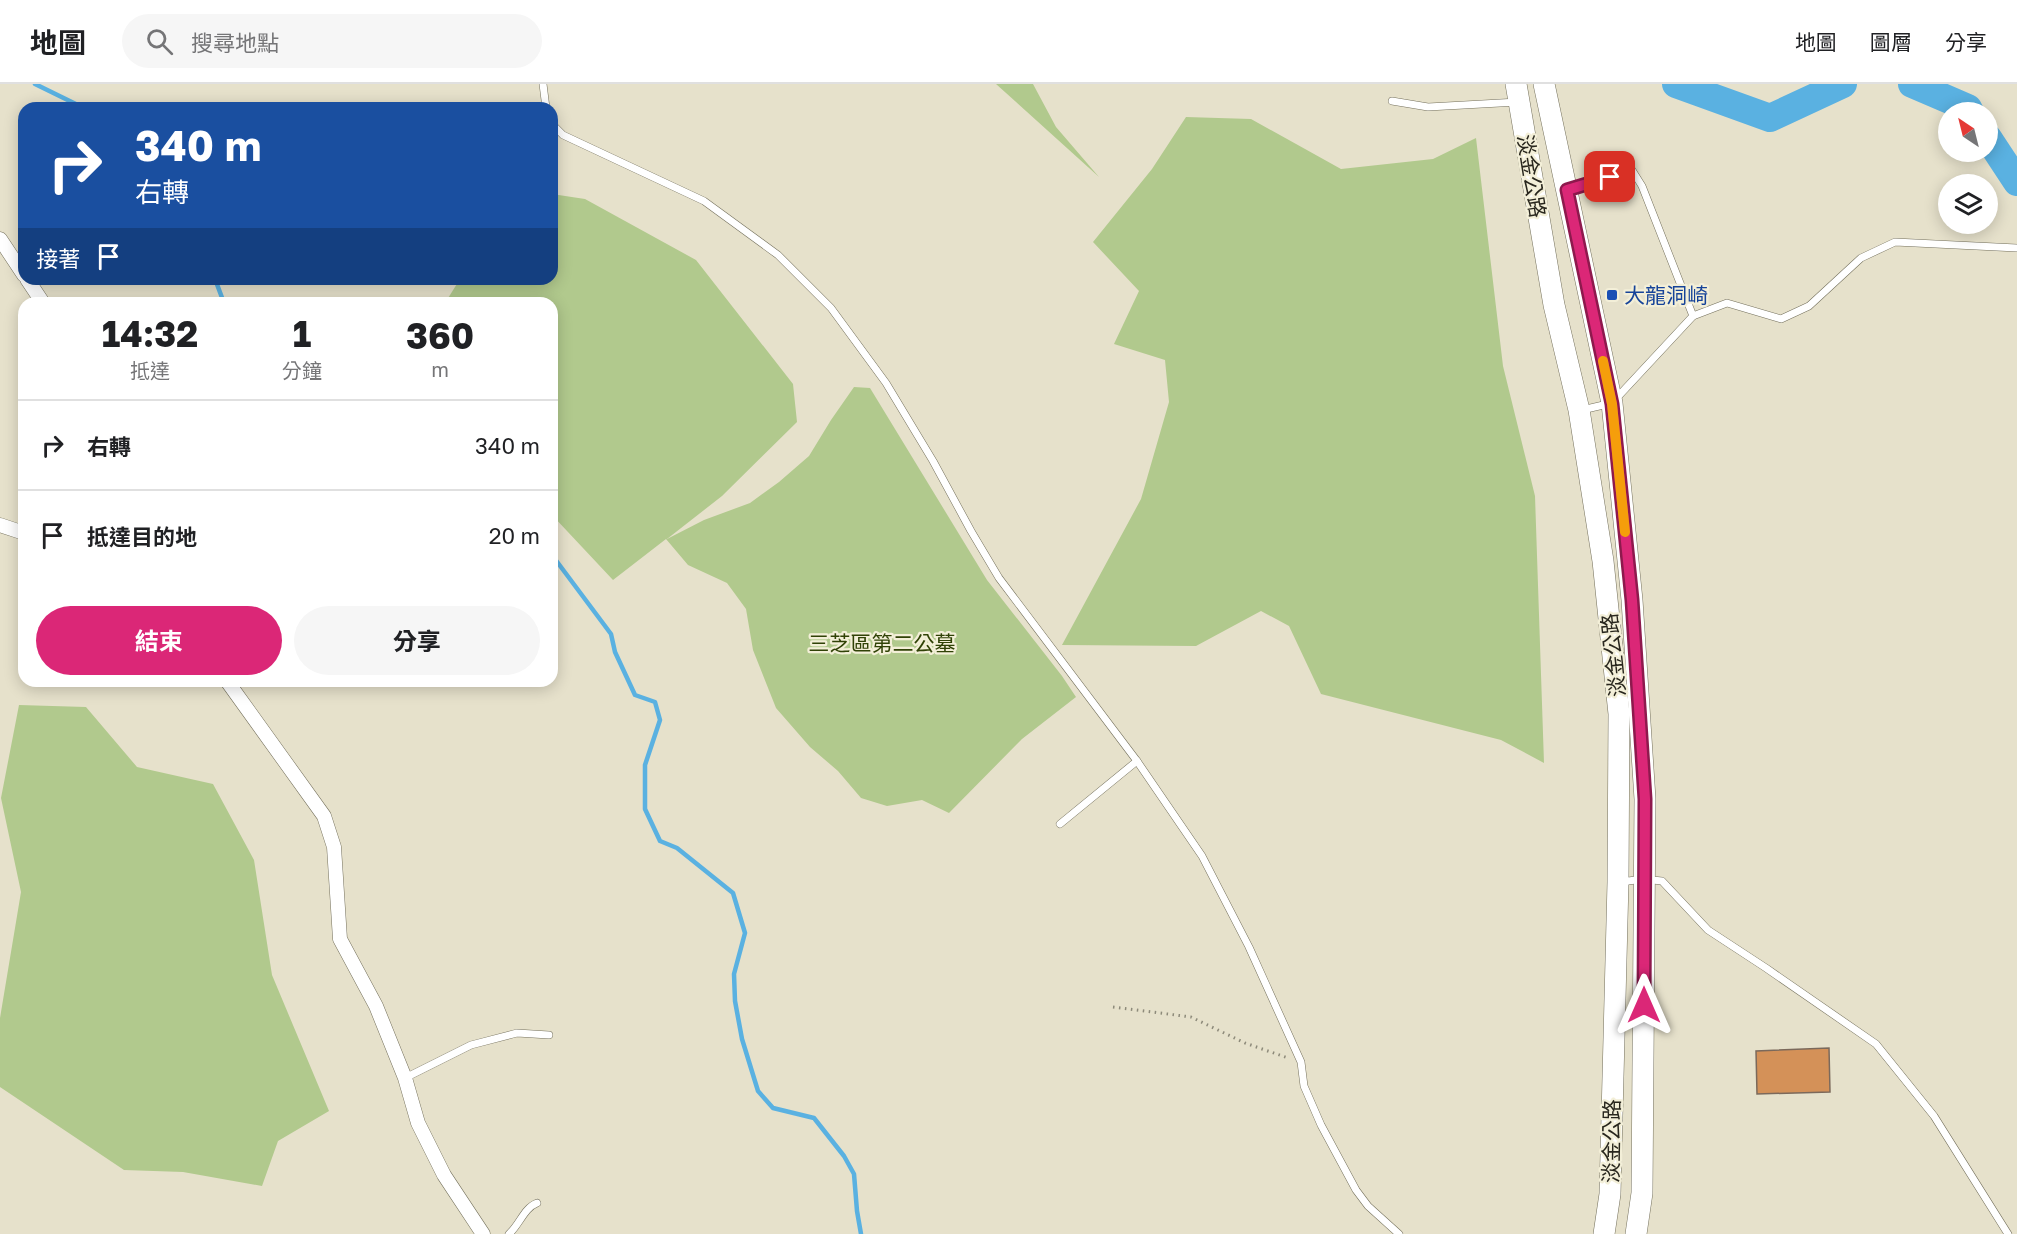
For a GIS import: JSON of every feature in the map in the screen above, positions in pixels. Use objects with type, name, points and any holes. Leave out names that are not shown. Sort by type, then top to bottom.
[{"type":"main road","name":"淡金公路","points":[[1544,84],[1612,404],[1632,600],[1645,799],[1642,1192],[1636,1234]]},
{"type":"main road","name":"淡金公路","points":[[1518,93],[1554,305],[1580,410],[1603,561],[1619,714],[1618,882],[1610,1194],[1604,1234]]},
{"type":"street","points":[[0,239],[18,266]]},
{"type":"street","points":[[0,525],[18,531]]},
{"type":"street","points":[[231,687],[324,816],[334,847],[340,939],[376,1006],[405,1078],[418,1123],[444,1175],[483,1234]]},
{"type":"lane","points":[[543,84],[545,102]]},
{"type":"lane","points":[[1392,101],[1428,107],[1518,93]]},
{"type":"lane","points":[[558,131],[562,135],[704,201],[778,255],[831,308],[886,383],[999,578],[1137,760],[1202,856],[1249,947],[1301,1062],[1304,1086],[1321,1125],[1356,1190],[1368,1206],[1399,1234]]},
{"type":"lane","points":[[1567,190],[1632,170],[1642,186],[1693,316]]},
{"type":"lane","points":[[1580,410],[1612,404],[1693,316],[1727,303],[1781,319],[1809,306],[1862,258],[1895,242],[2017,248]]},
{"type":"lane","points":[[1060,824],[1137,760]]},
{"type":"lane","points":[[1618,882],[1643,879],[1662,881],[1708,930],[1876,1044],[1934,1116],[2008,1234]]},
{"type":"lane","points":[[405,1078],[471,1045],[517,1033],[549,1035]]},
{"type":"lane","points":[[509,1234],[529,1206],[537,1203]]},
{"type":"path","points":[[1113,1007],[1191,1017],[1245,1043],[1301,1062]]},
{"type":"green space","points":[[996,84],[1033,84],[1056,127],[1099,177]]},
{"type":"green space","points":[[1186,117],[1251,119],[1341,169],[1433,159],[1476,138],[1503,366],[1535,496],[1544,763],[1501,740],[1321,694],[1289,626],[1261,611],[1196,646],[1062,645],[1141,499],[1169,402],[1165,360],[1114,344],[1139,291],[1093,242],[1152,169]]},
{"type":"green space","name":"三芝區第二公墓","points":[[558,195],[585,199],[696,260],[793,384],[797,422],[722,496],[667,539],[704,520],[750,503],[779,482],[809,456],[854,387],[870,388],[987,580],[1076,697],[1022,739],[949,813],[922,800],[887,806],[861,798],[838,771],[810,747],[776,708],[753,650],[746,609],[727,583],[688,565],[666,539],[613,580],[558,521],[558,297],[449,297],[456,285],[558,285]]},
{"type":"green space","points":[[19,705],[86,707],[137,767],[213,784],[254,860],[272,975],[329,1111],[278,1141],[262,1186],[183,1172],[124,1170],[0,1087],[0,1018],[21,892],[1,798]]},
{"type":"building","points":[[1829,1048],[1830,1092],[1757,1094],[1756,1051]]},
{"type":"waterway","points":[[35,84],[72,102]]},
{"type":"waterway","points":[[1676,84],[1770,118],[1843,84]]},
{"type":"waterway","points":[[1912,84],[1954,102]]},
{"type":"waterway","points":[[1998,153],[2017,182]]},
{"type":"waterway","points":[[217,285],[222,297]]},
{"type":"waterway","points":[[558,563],[611,634],[615,652],[635,695],[655,702],[660,720],[645,765],[645,809],[660,841],[677,848],[733,893],[745,933],[734,974],[735,1001],[742,1039],[758,1091],[773,1108],[814,1118],[844,1156],[854,1174],[861,1234]]},
{"type":"slow traffic","points":[[1603,361],[1612,404],[1625,532]]},
{"type":"place","name":"大龍洞崎","points":[[1612,295]]},
{"type":"route","points":[[1610,177],[1567,190],[1612,404],[1632,600],[1645,799],[1644,1005]]}]
